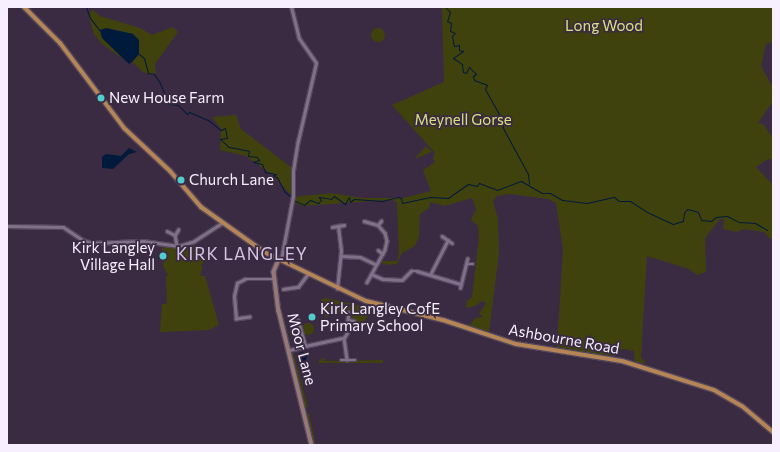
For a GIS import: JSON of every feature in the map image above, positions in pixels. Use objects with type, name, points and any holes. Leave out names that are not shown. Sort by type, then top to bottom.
[{"type":"highway","name":"Ashbourne Road","points":[[24,7],[60,43],[124,128],[170,171],[202,207],[222,223],[280,260],[366,302],[447,322],[510,343],[609,358],[676,377],[730,398],[773,432]]},
{"type":"main road","name":"Moor Lane","points":[[280,260],[275,279],[279,311],[290,350],[312,445]]},
{"type":"street","points":[[280,260],[293,196],[293,171],[298,141],[316,63],[300,39],[292,7]]},
{"type":"street","points":[[364,221],[378,225],[386,237],[383,254],[375,264],[367,282]]},
{"type":"street","points":[[378,225],[381,221]]},
{"type":"street","points":[[7,226],[30,225],[63,227],[82,240],[91,243],[143,241],[177,245],[194,241],[222,223]]},
{"type":"street","points":[[332,227],[344,225]]},
{"type":"street","points":[[337,289],[341,256],[338,226]]},
{"type":"street","points":[[177,245],[175,234],[178,230]]},
{"type":"street","points":[[167,231],[175,234]]},
{"type":"street","points":[[442,236],[452,243]]},
{"type":"street","points":[[430,275],[448,240]]},
{"type":"street","points":[[378,250],[383,254]]},
{"type":"street","points":[[341,256],[360,257],[375,264]]},
{"type":"street","points":[[460,288],[466,259]]},
{"type":"street","points":[[466,264],[473,264]]},
{"type":"street","points":[[371,274],[383,279],[398,281],[405,279],[414,270],[461,284]]},
{"type":"street","points":[[283,289],[298,287],[307,274]]},
{"type":"street","points":[[250,317],[236,319],[234,296],[237,283],[245,279],[275,279]]},
{"type":"street","points":[[347,360],[344,338],[348,313]]},
{"type":"street","points":[[348,320],[354,321]]},
{"type":"street","points":[[298,321],[305,346]]},
{"type":"street","points":[[290,350],[344,338]]},
{"type":"street","points":[[341,360],[354,360]]},
{"type":"green space","points":[[442,7],[773,7],[773,42],[766,44],[761,66],[773,88],[773,101],[758,123],[763,124],[773,138],[773,160],[768,159],[756,167],[773,185],[773,238],[770,239],[764,232],[743,229],[737,232],[723,229],[724,219],[720,219],[705,238],[706,272],[697,275],[689,269],[647,256],[641,357],[646,364],[635,362],[634,351],[625,349],[613,350],[611,356],[557,347],[563,249],[556,203],[548,199],[510,194],[497,196],[493,201],[498,219],[499,253],[489,333],[469,326],[475,318],[484,317],[479,314],[486,303],[482,301],[475,306],[466,308],[467,301],[472,297],[479,237],[478,226],[471,220],[476,209],[472,198],[445,206],[430,202],[429,208],[420,214],[419,237],[415,246],[402,253],[397,264],[387,265],[381,263],[381,261],[397,261],[399,253],[397,203],[393,200],[303,206],[294,203],[294,197],[331,193],[363,198],[403,198],[431,191],[423,170],[435,162],[433,158],[435,153],[392,105],[444,82]]},
{"type":"green space","points":[[93,10],[100,16],[140,28],[152,35],[173,27],[178,32],[155,64],[156,73],[152,75],[143,72],[132,62],[139,54],[133,34],[115,30],[102,38],[123,59],[102,44],[94,34],[88,14]]},
{"type":"green space","points":[[378,28],[383,30],[385,35],[383,40],[378,42],[373,40],[371,35],[373,30]]},
{"type":"green space","points":[[236,115],[241,129],[292,168],[291,195],[274,176],[246,156],[220,150],[221,129],[212,117]]},
{"type":"green space","points":[[426,146],[432,152],[414,159]]},
{"type":"green space","points":[[193,244],[195,248],[199,247],[204,263],[201,264],[203,270],[189,275],[201,271],[200,276],[205,276],[219,325],[209,330],[160,332],[162,304],[167,304],[166,277],[168,275],[163,266],[165,251],[162,251],[162,246],[180,247]]},
{"type":"green space","points":[[326,298],[381,310],[382,317],[369,314],[362,325],[351,317],[350,312],[331,314],[326,318],[321,299]]},
{"type":"green space","points":[[310,323],[313,324],[313,334],[306,335],[303,334],[302,327],[303,324]]},
{"type":"green space","points":[[293,351],[308,407],[305,408],[292,356]]},
{"type":"green space","points":[[325,358],[325,361],[383,360],[382,363],[319,363],[319,360]]},
{"type":"green space","points":[[307,413],[309,413],[316,445],[313,445]]},
{"type":"water","points":[[106,28],[133,34],[139,40],[139,54],[132,62],[129,64],[102,38],[100,30]]},
{"type":"water","points":[[129,148],[137,152],[129,154],[113,169],[102,168],[102,157],[106,154],[121,156]]},
{"type":"water","points":[[300,352],[304,352],[306,356],[304,360],[300,360],[298,358],[298,354]]},
{"type":"waterway","points":[[86,7],[90,18],[100,31]]},
{"type":"waterway","points":[[445,7],[450,12],[447,21],[451,23],[450,31],[455,33],[452,36],[454,46],[459,45],[459,50],[463,51],[453,58],[462,64],[463,72],[466,73],[469,67],[476,74],[473,76],[474,80],[487,85],[485,89],[499,114],[504,130],[528,174],[529,184]]},
{"type":"waterway","points":[[139,54],[144,58],[148,73],[154,74],[160,83],[169,104],[178,105],[187,114],[189,112],[208,120],[221,130],[225,128],[227,138],[220,139],[229,147],[249,151],[248,156],[257,157],[259,160],[253,162],[262,164],[265,172],[276,174],[272,176],[277,177],[284,191],[291,197]]},
{"type":"waterway","points":[[293,200],[304,205],[310,200],[318,203],[321,200],[319,197],[331,199],[334,196],[345,204],[349,197],[350,202],[354,199],[382,201],[398,197],[401,198],[402,203],[431,197],[448,198],[468,184],[477,186],[479,183],[497,190],[521,181],[542,193],[550,193],[562,200],[587,203],[614,197],[619,201],[630,201],[647,212],[673,224],[683,221],[684,213],[687,209],[698,212],[701,220],[711,221],[716,217],[727,216],[739,222],[755,223],[767,230]]},
{"type":"place","name":"New House Farm","points":[[101,98]]},
{"type":"place","name":"Church Lane","points":[[181,180]]},
{"type":"place","name":"Kirk Langley Village Hall","points":[[163,256]]},
{"type":"place","name":"Kirk Langley CofE Primary School","points":[[312,317]]},
{"type":"district","name":"KIRK LANGLEY","points":[[242,254]]},
{"type":"park label","name":"Long Wood","points":[[604,26]]},
{"type":"park label","name":"Meynell Gorse","points":[[463,120]]}]
